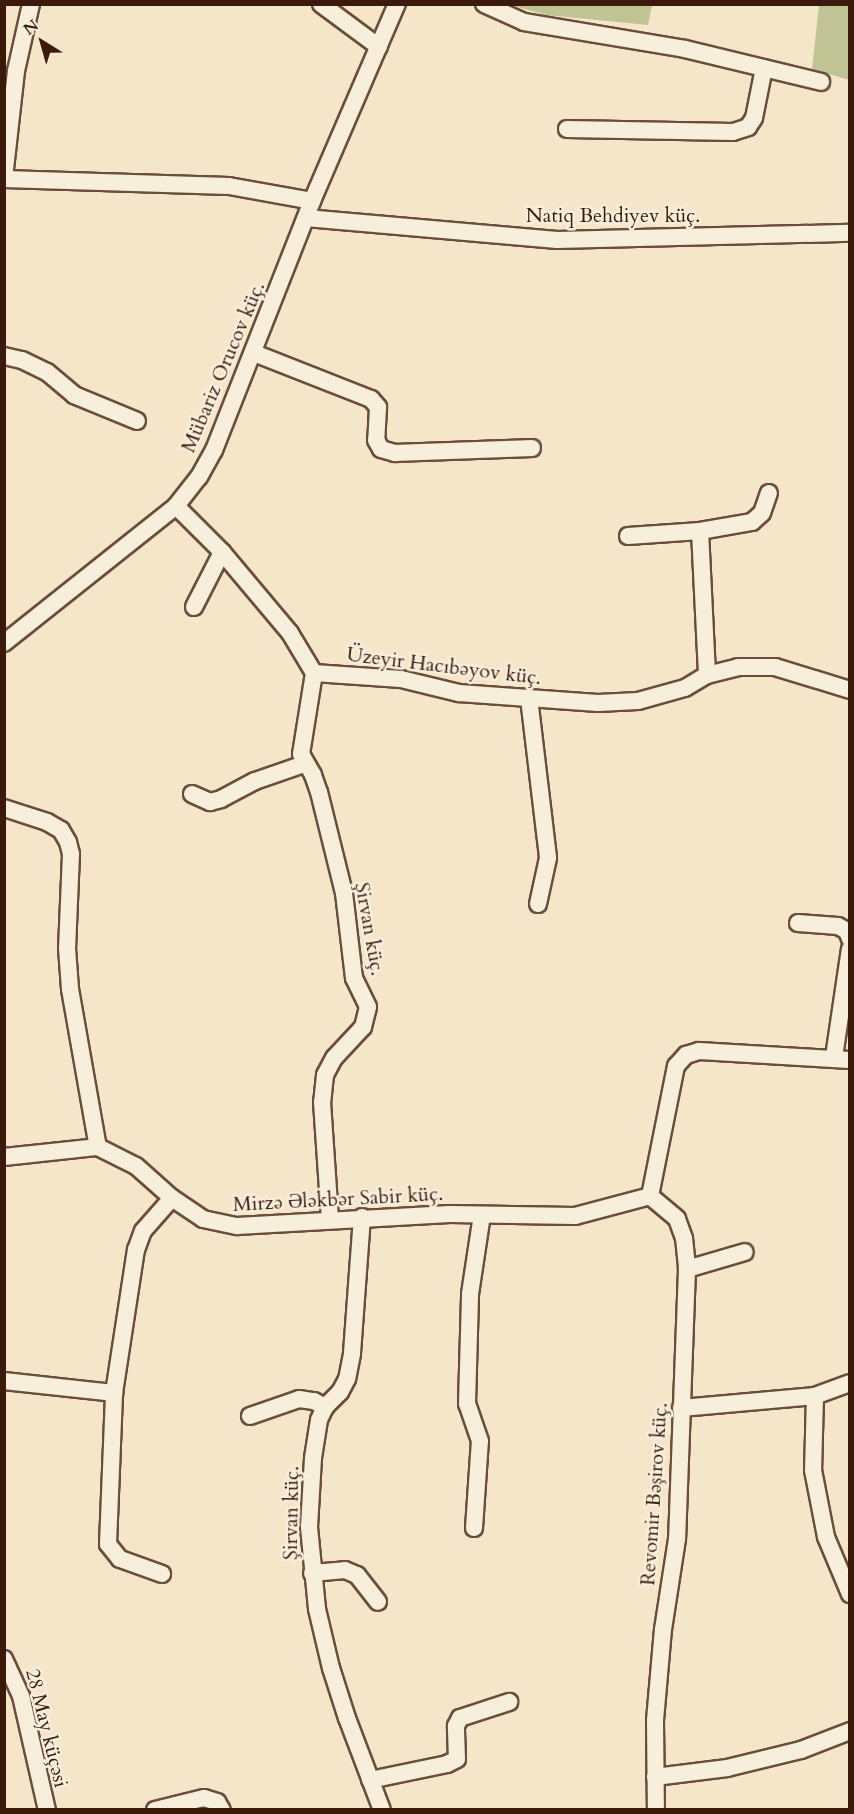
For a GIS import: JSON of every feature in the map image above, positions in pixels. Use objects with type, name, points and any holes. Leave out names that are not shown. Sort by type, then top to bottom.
[{"type":"street","points":[[30,4],[16,71],[4,179],[229,186],[312,201]]},
{"type":"street","points":[[321,4],[379,47]]},
{"type":"street","name":"Mübariz Orucov küç.","points":[[4,643],[176,506],[199,477],[214,450],[312,201],[397,4]]},
{"type":"street","points":[[484,4],[524,22],[685,49],[821,82]]},
{"type":"street","points":[[567,129],[733,132],[748,127],[754,118],[764,68]]},
{"type":"street","name":"Natiq Behdiyev küç.","points":[[306,218],[557,240],[849,233]]},
{"type":"street","points":[[254,353],[371,399],[378,407],[376,440],[381,449],[394,453],[532,448]]},
{"type":"street","points":[[4,356],[22,360],[47,372],[74,394],[137,421]]},
{"type":"street","points":[[628,537],[700,531],[752,522],[762,513],[769,493]]},
{"type":"street","points":[[176,506],[222,552],[290,633],[314,673]]},
{"type":"street","points":[[700,531],[707,675]]},
{"type":"street","points":[[194,607],[222,552]]},
{"type":"street","name":"Üzeyir Hacıbəyov küç.","points":[[314,673],[401,679],[459,693],[598,703],[638,701],[685,688],[707,675],[738,668],[775,667],[849,690]]},
{"type":"street","name":"Şirvan küç.","points":[[314,673],[301,740],[301,754],[304,764],[313,775],[319,792],[344,893],[354,978],[368,1007],[363,1027],[334,1058],[325,1075],[322,1102],[330,1220]]},
{"type":"street","points":[[530,698],[548,858],[538,904]]},
{"type":"street","points":[[192,794],[210,802],[222,799],[255,781],[304,764]]},
{"type":"street","points":[[4,808],[47,822],[61,830],[68,842],[71,854],[67,948],[70,989],[98,1147],[4,1157]]},
{"type":"street","points":[[798,923],[838,926],[847,931],[849,939]]},
{"type":"street","points":[[650,1196],[676,1066],[686,1055],[699,1051],[842,1059],[849,949]]},
{"type":"street","name":"Mirzə Ələkbər Sabir küç.","points":[[98,1147],[136,1166],[172,1198],[203,1219],[217,1224],[237,1226],[362,1217],[575,1216],[650,1196]]},
{"type":"street","name":"Revomir Bəşirov küç.","points":[[650,1196],[677,1220],[684,1238],[687,1269],[677,1539],[658,1675],[654,1778],[656,1809]]},
{"type":"street","points":[[162,1574],[120,1559],[108,1544],[114,1393],[136,1250],[143,1231],[151,1219],[172,1198]]},
{"type":"street","points":[[474,1528],[480,1441],[467,1404],[470,1294],[482,1215]]},
{"type":"street","name":"Şirvan küç.","points":[[362,1217],[352,1354],[347,1379],[340,1392],[325,1407],[319,1420],[313,1458],[309,1527],[312,1573],[331,1668],[382,1809]]},
{"type":"street","points":[[687,1269],[745,1252]]},
{"type":"street","points":[[4,1381],[114,1393]]},
{"type":"street","points":[[681,1408],[815,1396],[849,1383]]},
{"type":"street","points":[[815,1396],[813,1470],[817,1499],[826,1537],[849,1594]]},
{"type":"street","points":[[250,1416],[299,1399],[314,1401],[325,1407]]},
{"type":"street","points":[[312,1573],[345,1570],[357,1575],[378,1602]]},
{"type":"street","name":"28 May küçəsi","points":[[4,1659],[21,1696],[47,1809]]},
{"type":"street","points":[[370,1780],[447,1764],[457,1759],[456,1726],[460,1718],[509,1702]]},
{"type":"street","points":[[654,1778],[728,1768],[801,1750],[849,1731]]},
{"type":"street","points":[[155,1809],[204,1798],[217,1802],[222,1809]]},
{"type":"green space","points":[[511,5],[652,5],[648,25],[546,15]]},
{"type":"green space","points":[[819,5],[849,5],[849,80],[812,69]]}]
